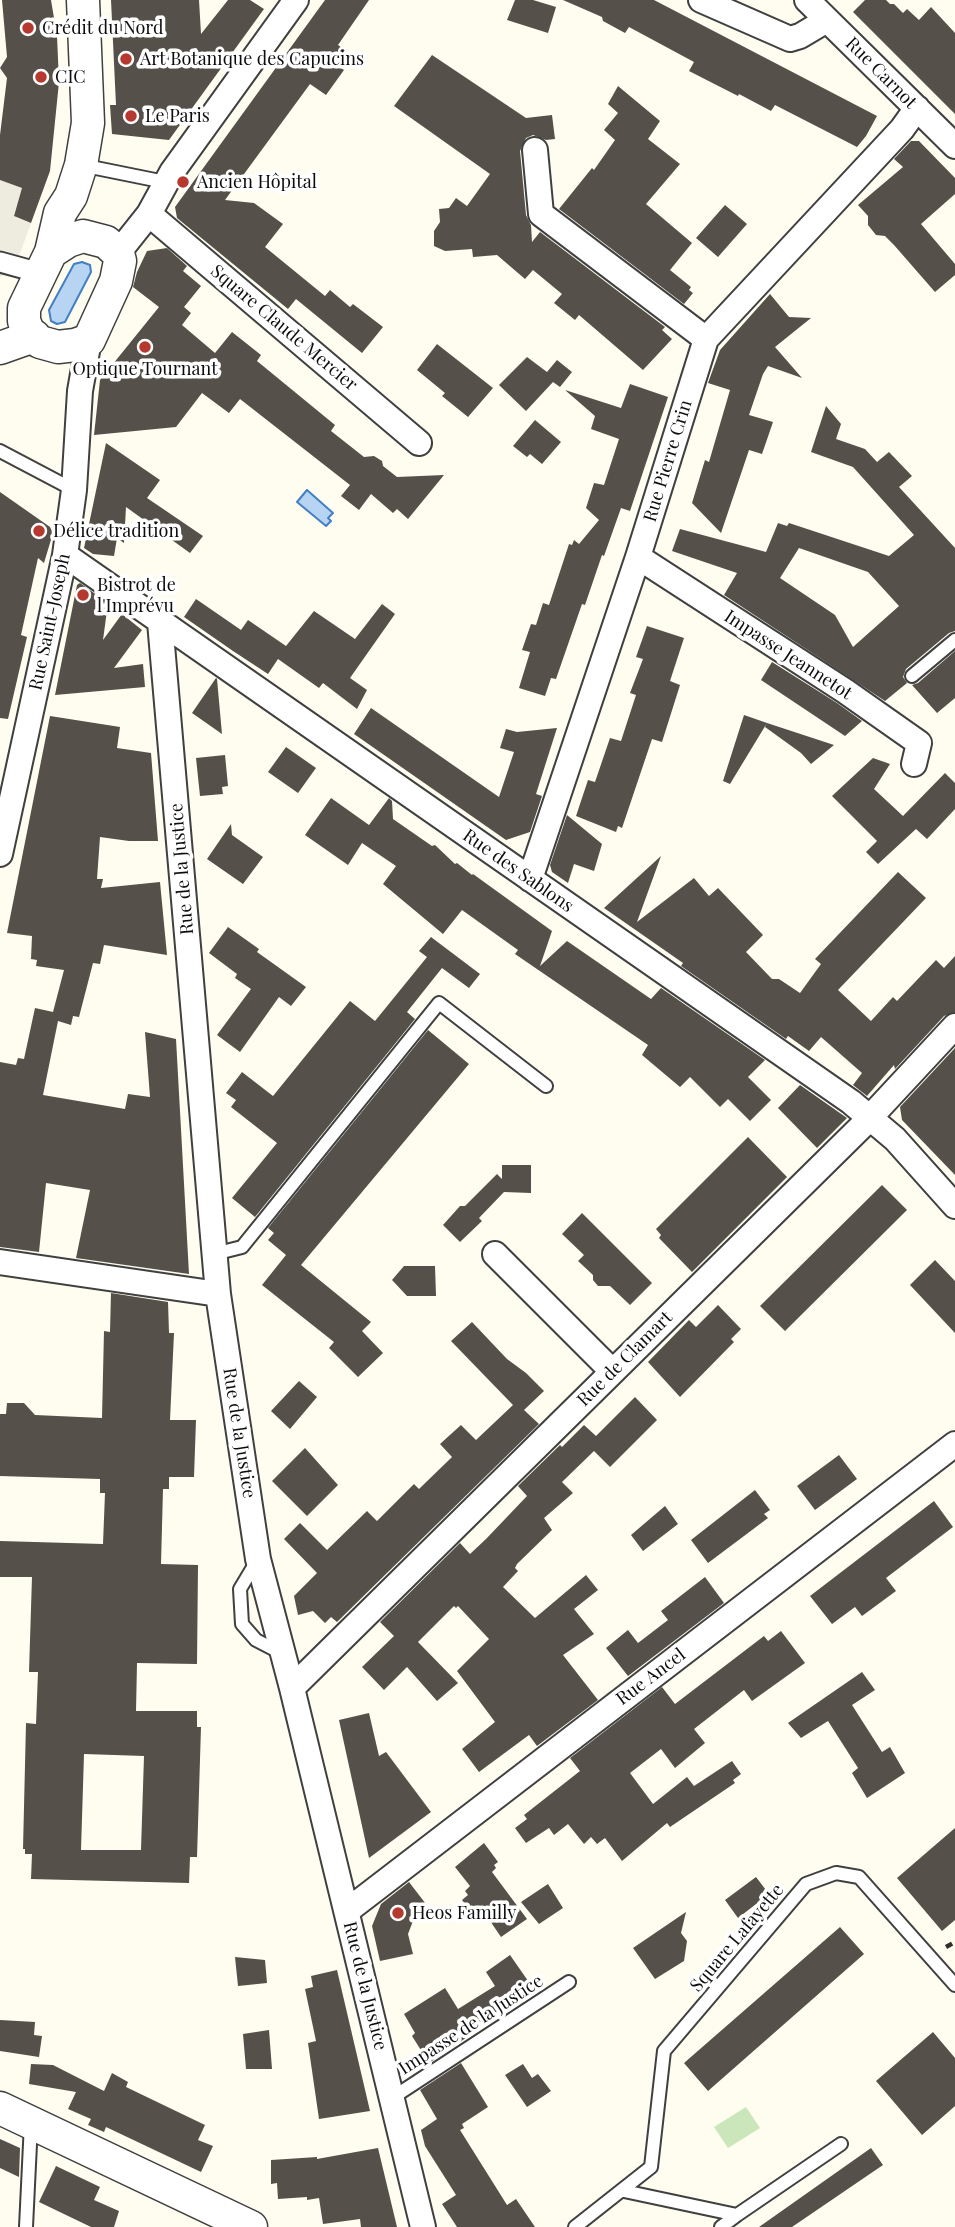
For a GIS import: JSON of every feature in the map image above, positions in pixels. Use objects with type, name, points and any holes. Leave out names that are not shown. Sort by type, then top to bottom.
[{"type":"street","points":[[80,387],[39,331],[46,263],[60,213],[71,196],[81,165],[88,123],[83,0]]},
{"type":"street","points":[[118,253],[149,214],[165,182],[296,0]]},
{"type":"street","points":[[701,0],[790,39],[827,20]]},
{"type":"street","name":"Rue Carnot","points":[[807,0],[955,146]]},
{"type":"street","name":"Rue Pierre Crin","points":[[530,879],[638,557],[706,339],[902,129],[916,108]]},
{"type":"street","points":[[534,150],[541,214],[706,339]]},
{"type":"street","points":[[71,196],[83,236]]},
{"type":"street","name":"Square Claude Mercier","points":[[149,214],[419,443]]},
{"type":"street","points":[[0,262],[46,263],[68,241],[83,236],[106,242],[118,253],[120,261],[116,281],[89,340],[75,345],[39,331],[0,329]]},
{"type":"street","points":[[0,348],[39,331]]},
{"type":"street","name":"Rue Saint-Joseph","points":[[0,854],[65,555],[74,490],[80,387],[89,340]]},
{"type":"street","name":"Rue des Sablons","points":[[65,555],[871,1117],[895,1139],[955,1206]]},
{"type":"street","name":"Impasse Jeannetot","points":[[638,557],[845,691],[919,743],[914,764]]},
{"type":"street","name":"Rue de la Justice","points":[[160,622],[218,1294],[258,1559],[284,1655],[423,2227]]},
{"type":"street","name":"Rue de Clamart","points":[[292,1688],[871,1117],[955,1026]]},
{"type":"street","points":[[495,1254],[612,1371]]},
{"type":"street","points":[[0,1262],[218,1294]]},
{"type":"street","name":"Rue Ancel","points":[[347,1911],[955,1444]]},
{"type":"street","points":[[0,2108],[251,2227]]},
{"type":"lane","points":[[81,165],[165,182]]},
{"type":"lane","points":[[0,451],[74,490]]},
{"type":"lane","points":[[912,676],[955,640]]},
{"type":"lane","points":[[214,1254],[242,1247],[439,1003],[546,1086]]},
{"type":"lane","name":"Square Lafayette","points":[[575,2227],[624,2191],[651,2167],[664,2051],[806,1884],[836,1873],[859,1877],[955,1984]]},
{"type":"lane","name":"Impasse de la Justice","points":[[392,2098],[569,1982]]},
{"type":"lane","points":[[26,2227],[32,2123]]},
{"type":"lane","points":[[721,2227],[841,2144]]},
{"type":"lane","points":[[624,2191],[737,2216]]},
{"type":"green space","points":[[746,2107],[760,2128],[728,2148],[714,2127]]},
{"type":"shaded area","points":[[0,180],[28,190],[23,203],[17,205],[14,214],[17,218],[31,223],[15,267],[0,277]]},
{"type":"water","points":[[82,262],[90,265],[91,272],[65,322],[57,324],[51,321],[49,310],[74,264]]},
{"type":"water","points":[[307,490],[333,513],[326,526],[297,502]]},
{"type":"building","points":[[2,0],[51,0],[57,36],[59,82],[50,171],[31,223],[14,216],[22,188],[0,180],[0,135],[7,78],[0,68],[7,57]]},
{"type":"building","points":[[111,0],[199,0],[201,34],[228,0],[250,0],[264,9],[169,140],[112,134],[110,105],[116,105]]},
{"type":"building","points":[[325,0],[369,0],[338,45],[345,50],[335,64],[344,70],[326,95],[310,84],[225,200],[254,203],[283,224],[265,247],[325,296],[330,290],[350,307],[353,304],[383,327],[362,353],[296,299],[288,309],[177,218],[175,207]]},
{"type":"building","points":[[515,0],[533,0],[556,7],[548,33],[507,20]]},
{"type":"building","points":[[563,0],[654,0],[877,116],[857,147],[775,105],[771,111],[739,94],[738,96],[689,71],[694,62],[629,27],[625,33],[603,21],[602,17]]},
{"type":"building","points":[[865,0],[886,0],[903,13],[907,9],[919,20],[931,7],[955,33],[955,114],[853,12]]},
{"type":"building","points":[[432,55],[526,118],[552,115],[555,139],[546,140],[533,135],[526,138],[520,151],[526,215],[531,225],[532,242],[540,232],[665,327],[662,330],[672,339],[643,370],[579,315],[575,320],[554,303],[562,294],[533,270],[525,279],[497,255],[473,257],[472,249],[445,251],[434,246],[434,231],[440,222],[439,209],[449,208],[456,198],[467,206],[490,174],[394,106]]},
{"type":"building","points":[[618,86],[660,121],[648,139],[680,164],[646,204],[692,243],[670,270],[691,287],[689,290],[693,293],[684,304],[559,209],[592,168],[594,170],[615,140],[604,130],[618,113],[608,104]]},
{"type":"building","points":[[911,141],[919,141],[955,178],[955,194],[921,224],[955,264],[955,275],[935,292],[885,236],[876,235],[868,225],[868,216],[858,205],[903,167],[894,159]]},
{"type":"building","points":[[725,205],[747,224],[718,257],[696,238]]},
{"type":"building","points":[[167,248],[187,266],[183,271],[201,286],[184,307],[191,313],[182,325],[215,353],[232,332],[261,355],[257,361],[335,425],[331,431],[364,457],[374,456],[397,477],[444,475],[408,519],[397,509],[393,513],[371,494],[359,510],[341,496],[350,485],[240,399],[229,413],[202,393],[176,427],[94,435],[100,380],[159,307],[133,287],[137,272],[147,251]]},
{"type":"building","points":[[770,294],[789,317],[811,318],[775,347],[802,378],[768,366],[763,374],[749,415],[773,422],[762,454],[749,450],[721,533],[692,503],[705,460],[709,462],[730,390],[708,383],[720,350]]},
{"type":"building","points":[[437,344],[493,388],[468,417],[442,396],[445,393],[417,370]]},
{"type":"building","points":[[527,357],[547,372],[557,360],[572,372],[560,387],[553,382],[526,411],[499,385]]},
{"type":"building","points":[[630,384],[668,397],[630,511],[621,508],[585,605],[582,604],[556,679],[551,678],[545,696],[519,688],[530,652],[522,650],[531,624],[536,625],[543,603],[549,605],[569,544],[572,545],[574,540],[579,544],[599,520],[586,508],[594,483],[604,485],[619,439],[591,429],[595,416],[565,390],[621,408]]},
{"type":"building","points":[[826,406],[841,424],[836,439],[865,449],[877,462],[889,452],[912,476],[899,487],[955,548],[955,631],[906,669],[903,677],[907,683],[885,701],[724,595],[737,573],[672,551],[680,529],[766,552],[778,523],[787,526],[789,523],[889,556],[914,535],[853,467],[811,452]],"holes":[[[799,548],[868,572],[899,606],[853,647],[835,615],[780,578]]]},
{"type":"building","points":[[535,420],[561,442],[542,464],[530,454],[527,457],[513,446]]},
{"type":"building","points":[[106,443],[160,480],[147,498],[203,536],[190,553],[126,507],[124,543],[117,538],[114,556],[93,554],[84,548]]},
{"type":"building","points":[[0,492],[50,527],[53,533],[44,563],[38,558],[21,635],[27,637],[8,719],[0,718]]},
{"type":"building","points":[[80,583],[108,603],[103,640],[122,614],[142,630],[114,668],[143,664],[145,687],[55,695],[77,585]]},
{"type":"building","points":[[196,599],[241,630],[248,620],[286,646],[314,611],[355,639],[382,604],[395,614],[350,678],[367,690],[357,709],[323,683],[319,688],[278,659],[268,674],[233,651],[184,617]]},
{"type":"building","points":[[647,626],[684,638],[670,681],[680,685],[662,742],[652,739],[622,828],[618,826],[616,832],[576,816],[588,780],[595,782],[610,738],[621,741],[636,695],[630,693],[643,659],[636,657]]},
{"type":"building","points":[[955,651],[955,698],[937,713],[912,685],[918,683]]},
{"type":"building","points":[[772,662],[862,721],[845,736],[761,680]]},
{"type":"building","points":[[217,679],[222,734],[192,713]]},
{"type":"building","points":[[371,708],[499,797],[514,752],[500,748],[506,729],[517,732],[557,728],[536,794],[542,796],[530,832],[506,840],[354,734]]},
{"type":"building","points":[[744,715],[767,723],[730,784],[723,781]]},
{"type":"building","points":[[50,716],[120,727],[117,748],[151,753],[158,841],[100,837],[97,879],[103,879],[101,888],[160,882],[167,955],[104,945],[100,964],[93,963],[79,1017],[73,1016],[71,1025],[58,1021],[43,1095],[125,1109],[128,1094],[150,1097],[145,1032],[176,1039],[189,1274],[76,1258],[90,1190],[46,1183],[39,1252],[0,1247],[0,1062],[16,1065],[18,1058],[24,1059],[35,1008],[53,1012],[64,970],[36,966],[37,960],[31,959],[32,936],[7,933]]},
{"type":"building","points":[[767,723],[834,745],[811,764],[801,753],[765,727]]},
{"type":"building","points":[[286,747],[316,768],[298,793],[268,772]]},
{"type":"building","points":[[225,755],[228,786],[222,787],[223,794],[200,796],[196,758]]},
{"type":"building","points":[[873,758],[890,764],[874,789],[903,816],[945,773],[955,783],[955,809],[927,839],[916,829],[878,864],[866,852],[877,841],[832,796]]},
{"type":"building","points":[[331,798],[369,825],[389,798],[392,801],[393,819],[432,846],[435,845],[455,864],[552,931],[540,966],[567,941],[651,999],[661,988],[765,1060],[748,1077],[771,1100],[750,1121],[728,1099],[720,1107],[690,1077],[680,1087],[642,1055],[648,1045],[515,954],[518,950],[462,910],[443,934],[383,884],[396,866],[362,843],[348,865],[305,835]]},
{"type":"building","points":[[567,815],[602,844],[594,871],[574,864],[568,883],[552,872],[550,865]]},
{"type":"building","points":[[231,824],[232,835],[263,857],[243,884],[207,859]]},
{"type":"building","points":[[661,856],[637,922],[694,878],[709,896],[718,888],[763,935],[746,952],[772,979],[779,979],[800,993],[821,964],[815,959],[898,872],[926,898],[838,990],[871,1021],[893,997],[897,1001],[936,960],[944,968],[955,956],[955,1012],[944,1016],[867,1096],[853,1085],[862,1073],[821,1037],[809,1051],[788,1036],[786,1039],[604,908]]},
{"type":"building","points":[[228,927],[259,949],[257,952],[306,987],[291,1006],[279,997],[240,1052],[217,1035],[251,989],[235,978],[237,974],[209,953]]},
{"type":"building","points":[[431,937],[480,974],[469,988],[442,968],[407,1012],[415,1019],[255,1217],[232,1198],[277,1143],[231,1107],[236,1100],[226,1093],[242,1072],[273,1096],[350,1001],[375,1021],[427,957],[419,951]]},
{"type":"building","points":[[428,1030],[469,1064],[301,1265],[371,1322],[362,1331],[383,1353],[358,1377],[329,1348],[334,1342],[262,1285],[286,1255],[268,1240],[274,1233],[268,1228]]},
{"type":"building","points":[[955,1048],[955,1175],[902,1120],[900,1107]]},
{"type":"building","points":[[800,1085],[847,1118],[817,1148],[778,1108]]},
{"type":"building","points":[[748,1137],[787,1177],[692,1272],[659,1238],[661,1235],[656,1229]]},
{"type":"building","points":[[502,1165],[531,1165],[531,1193],[504,1192],[479,1218],[482,1221],[460,1242],[443,1225],[460,1206],[465,1206],[497,1174],[502,1179]]},
{"type":"building","points":[[882,1185],[907,1210],[785,1331],[760,1306]]},
{"type":"building","points":[[582,1213],[652,1283],[630,1305],[610,1286],[598,1286],[593,1275],[578,1261],[584,1255],[562,1234]]},
{"type":"building","points":[[935,1260],[955,1281],[955,1333],[910,1285]]},
{"type":"building","points":[[404,1266],[435,1266],[436,1296],[407,1296],[392,1280]]},
{"type":"building","points":[[111,1293],[168,1302],[169,1333],[174,1333],[170,1420],[196,1420],[194,1477],[169,1477],[169,1489],[163,1489],[161,1564],[198,1565],[197,1664],[137,1663],[136,1711],[197,1711],[197,1727],[201,1727],[197,1857],[190,1857],[189,1883],[31,1879],[32,1854],[25,1854],[23,1849],[26,1723],[36,1724],[38,1672],[29,1672],[32,1577],[0,1577],[0,1541],[103,1544],[105,1493],[100,1493],[100,1479],[0,1476],[0,1414],[6,1414],[7,1403],[24,1403],[35,1415],[102,1418],[104,1331],[110,1332]],"holes":[[[84,1754],[144,1756],[141,1850],[81,1850]]]},
{"type":"building","points":[[718,1305],[741,1329],[731,1339],[734,1342],[680,1397],[648,1362],[689,1320],[696,1327]]},
{"type":"building","points":[[472,1322],[507,1359],[544,1391],[524,1410],[539,1424],[337,1622],[331,1617],[325,1623],[313,1611],[298,1615],[294,1596],[317,1573],[284,1539],[300,1523],[327,1550],[367,1511],[377,1521],[414,1484],[419,1489],[452,1457],[440,1444],[461,1425],[476,1440],[513,1405],[451,1341]]},
{"type":"building","points":[[299,1381],[317,1397],[290,1429],[271,1411]]},
{"type":"building","points":[[635,1397],[657,1420],[610,1467],[594,1451],[562,1482],[573,1493],[544,1518],[552,1530],[517,1564],[515,1568],[518,1571],[503,1587],[535,1618],[586,1575],[598,1590],[574,1609],[594,1634],[563,1655],[598,1700],[537,1746],[529,1735],[479,1772],[462,1749],[495,1722],[457,1671],[489,1639],[458,1606],[454,1606],[418,1642],[458,1683],[437,1701],[407,1667],[384,1690],[362,1667],[394,1636],[380,1622],[460,1543],[470,1554],[486,1539],[527,1496],[518,1486],[560,1445],[562,1447],[584,1425],[596,1436]]},
{"type":"building","points":[[305,1448],[338,1485],[307,1516],[272,1481]]},
{"type":"building","points":[[839,1455],[857,1479],[815,1510],[797,1486]]},
{"type":"building","points":[[755,1490],[770,1510],[764,1514],[768,1518],[708,1563],[691,1540]]},
{"type":"building","points":[[934,1501],[953,1527],[886,1578],[896,1591],[862,1616],[855,1607],[832,1624],[810,1596]]},
{"type":"building","points":[[665,1506],[678,1524],[643,1551],[631,1535]]},
{"type":"building","points":[[705,1577],[724,1603],[628,1676],[606,1648],[628,1630],[638,1643],[668,1620],[661,1611]]},
{"type":"building","points":[[781,1631],[805,1663],[752,1701],[744,1690],[694,1729],[705,1743],[675,1768],[661,1749],[630,1773],[653,1804],[687,1777],[694,1786],[732,1761],[741,1774],[733,1780],[735,1783],[670,1827],[667,1823],[622,1861],[605,1838],[597,1844],[591,1837],[584,1844],[568,1824],[554,1835],[549,1828],[526,1843],[515,1828],[527,1819],[524,1815],[580,1771],[570,1758],[662,1687],[675,1704],[764,1636],[768,1641]]},
{"type":"building","points":[[862,1672],[875,1690],[852,1705],[882,1752],[890,1747],[905,1773],[867,1798],[852,1773],[858,1768],[828,1721],[801,1738],[788,1723]]},
{"type":"building","points":[[369,1713],[379,1756],[386,1752],[431,1812],[369,1858],[339,1720]]},
{"type":"building","points":[[955,1828],[955,1920],[942,1931],[897,1878]]},
{"type":"building","points":[[484,1843],[498,1862],[492,1872],[527,1919],[501,1937],[484,1912],[476,1918],[462,1900],[468,1895],[465,1891],[470,1886],[455,1867]]},
{"type":"building","points":[[756,1877],[769,1894],[738,1918],[725,1900]]},
{"type":"building","points":[[409,1882],[429,1908],[413,1921],[408,1934],[413,1954],[380,1961],[372,1926],[381,1904]]},
{"type":"building","points":[[548,1884],[563,1908],[539,1924],[521,1902]]},
{"type":"building","points":[[686,1912],[681,1933],[687,1941],[684,1961],[655,1979],[633,1948]]},
{"type":"building","points":[[840,1927],[864,1954],[708,2091],[684,2063]]},
{"type":"building","points":[[510,1955],[533,1988],[471,2030],[473,2033],[429,2063],[412,2036],[415,2033],[404,2014],[445,1988],[458,2009],[495,1986],[486,1972]]},
{"type":"building","points":[[235,1957],[265,1960],[267,1983],[238,1986]]},
{"type":"building","points":[[337,1970],[370,2111],[319,2119],[308,2043],[316,2041],[305,1989],[313,1987],[311,1976]]},
{"type":"building","points":[[0,2020],[35,2022],[34,2035],[42,2036],[39,2057],[0,2051]]},
{"type":"building","points":[[269,2030],[272,2069],[246,2069],[243,2034]]},
{"type":"building","points":[[933,2032],[955,2058],[955,2106],[922,2135],[876,2081]]},
{"type":"building","points":[[461,2063],[488,2107],[462,2124],[464,2128],[460,2130],[507,2205],[516,2199],[535,2227],[457,2227],[442,2204],[456,2195],[425,2146],[421,2130],[437,2119],[420,2090]]},
{"type":"building","points":[[31,2064],[53,2065],[104,2091],[112,2073],[128,2082],[126,2087],[205,2125],[198,2140],[213,2146],[201,2172],[106,2127],[104,2132],[88,2125],[91,2119],[68,2109],[76,2092],[29,2084]]},
{"type":"building","points":[[523,2064],[532,2078],[538,2074],[551,2091],[527,2107],[505,2075]]},
{"type":"building","points":[[0,2139],[20,2148],[19,2177],[0,2168]]},
{"type":"building","points":[[378,2148],[397,2227],[361,2227],[360,2219],[323,2224],[319,2198],[278,2199],[277,2183],[271,2184],[271,2160],[317,2159]]},
{"type":"building","points":[[871,2148],[883,2165],[792,2227],[759,2227]]},
{"type":"building","points":[[56,2166],[100,2187],[94,2200],[119,2211],[114,2227],[91,2227],[39,2202]]},
{"type":"place","name":"Crédit du Nord","points":[[28,28]]},
{"type":"place","name":"Art Botanique des Capucins","points":[[126,59]]},
{"type":"place","name":"CIC","points":[[41,77]]},
{"type":"place","name":"Le Paris","points":[[131,116]]},
{"type":"place","name":"Ancien Hôpital","points":[[183,182]]},
{"type":"place","name":"Optique Tournant","points":[[145,347]]},
{"type":"place","name":"Délice tradition","points":[[39,531]]},
{"type":"place","name":"Bistrot de l'Imprévu","points":[[83,595]]},
{"type":"place","name":"Heos Familly","points":[[398,1913]]}]
